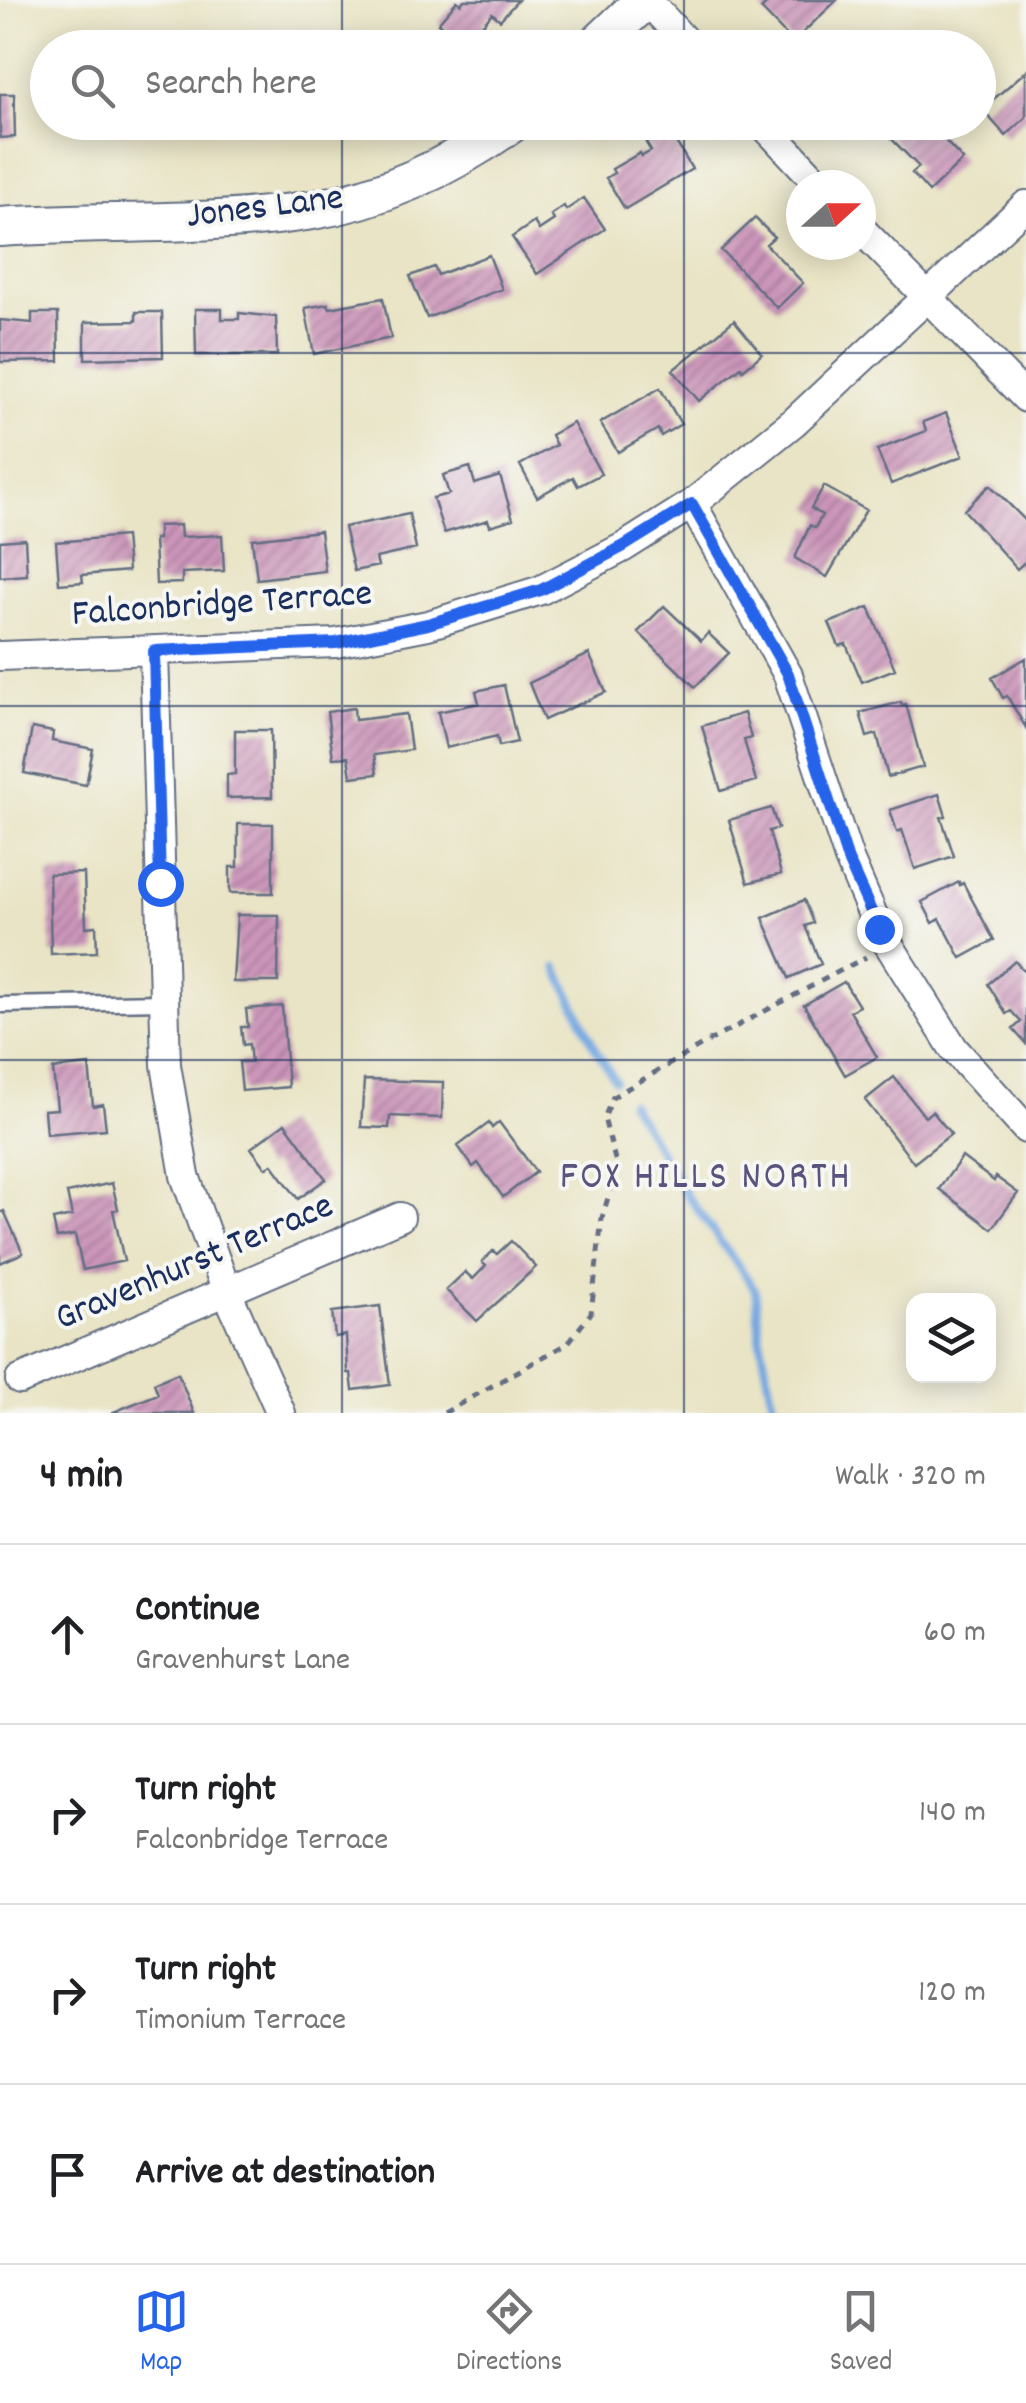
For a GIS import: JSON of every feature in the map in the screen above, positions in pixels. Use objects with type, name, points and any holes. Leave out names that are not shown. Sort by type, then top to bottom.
[{"type":"street","points":[[614,30],[646,0],[674,30]]},
{"type":"street","name":"Jones Lane","points":[[0,226],[249,219],[316,210],[399,186],[463,156],[486,140]]},
{"type":"street","points":[[778,140],[806,170]]},
{"type":"street","name":"Falconbridge Terrace","points":[[0,656],[336,643],[428,624],[541,590],[692,504],[794,422],[1026,205]]},
{"type":"street","points":[[876,245],[1026,398]]},
{"type":"street","points":[[692,504],[788,674],[848,860],[879,929],[954,1049],[1026,1129]]},
{"type":"street","points":[[154,651],[166,1065],[186,1176],[227,1292],[281,1413]]},
{"type":"street","name":"Gravenhurst Terrace","points":[[20,1380],[400,1217]]},
{"type":"lane","points":[[0,1006],[164,1002]]},
{"type":"path","points":[[444,1413],[568,1343],[591,1313],[602,1218],[617,1167],[604,1118],[613,1097],[874,954]]},
{"type":"building","points":[[464,0],[518,0],[500,20],[492,13],[483,24],[483,30],[446,30],[438,23],[457,1],[461,4]]},
{"type":"building","points":[[770,0],[837,0],[806,30],[781,30],[761,9]]},
{"type":"building","points":[[1026,71],[1026,117],[1006,136],[996,125],[996,97]]},
{"type":"building","points":[[0,94],[14,94],[15,137],[0,138]]},
{"type":"building","points":[[675,140],[692,169],[625,209],[606,178],[614,173],[612,169],[651,151],[646,143]]},
{"type":"building","points":[[893,140],[945,140],[963,160],[929,192],[912,173],[919,167]]},
{"type":"building","points":[[584,198],[605,229],[537,274],[512,237],[534,222],[539,230],[554,220],[551,215]]},
{"type":"building","points":[[755,218],[774,237],[766,244],[803,283],[777,308],[721,250]]},
{"type":"building","points":[[489,255],[502,289],[427,318],[410,276],[434,267],[438,275]]},
{"type":"building","points":[[383,298],[391,338],[314,354],[305,308],[328,304],[330,308]]},
{"type":"building","points":[[195,309],[222,309],[222,319],[239,319],[239,313],[276,317],[277,355],[196,355]]},
{"type":"building","points":[[136,312],[162,312],[163,357],[85,359],[85,322],[136,321]]},
{"type":"building","points":[[32,313],[58,313],[59,361],[0,362],[0,320],[32,323]]},
{"type":"building","points":[[734,320],[762,354],[699,401],[673,370]]},
{"type":"building","points":[[660,388],[681,424],[661,436],[658,429],[618,452],[600,423]]},
{"type":"building","points":[[946,413],[963,456],[891,484],[877,450],[926,431],[923,422]]},
{"type":"building","points":[[573,423],[601,474],[578,486],[573,477],[537,497],[520,465],[556,445],[551,435]]},
{"type":"building","points":[[470,467],[475,484],[500,476],[513,519],[490,526],[488,520],[444,533],[433,498],[449,494],[443,475]]},
{"type":"building","points":[[990,485],[1026,521],[1026,561],[1017,569],[964,510]]},
{"type":"building","points":[[824,486],[866,510],[827,577],[795,558],[810,525],[815,528],[822,515],[811,508]]},
{"type":"building","points":[[409,514],[416,549],[376,558],[378,566],[354,571],[344,527]]},
{"type":"building","points":[[180,525],[181,537],[222,535],[224,571],[182,573],[182,583],[156,584],[154,539],[158,539],[158,526]]},
{"type":"building","points":[[320,531],[325,571],[257,579],[252,539]]},
{"type":"building","points":[[125,536],[128,571],[82,575],[83,582],[59,584],[56,542]]},
{"type":"building","points":[[25,539],[27,575],[0,577],[0,541]]},
{"type":"building","points":[[664,606],[701,641],[708,633],[729,653],[695,687],[638,632]]},
{"type":"building","points":[[869,607],[895,669],[862,682],[846,644],[839,646],[829,623]]},
{"type":"building","points":[[589,654],[606,692],[544,720],[529,683]]},
{"type":"building","points":[[1026,658],[1026,728],[992,678]]},
{"type":"building","points":[[504,685],[517,742],[499,746],[497,736],[446,748],[438,712],[479,703],[476,691]]},
{"type":"building","points":[[906,704],[923,767],[888,777],[877,734],[867,737],[860,713]]},
{"type":"building","points":[[354,708],[355,720],[406,714],[411,750],[374,755],[377,774],[351,777],[348,757],[333,758],[327,712]]},
{"type":"building","points":[[744,713],[751,738],[744,740],[756,781],[721,791],[702,726]]},
{"type":"building","points":[[32,728],[53,732],[52,741],[93,749],[86,785],[24,773]]},
{"type":"building","points":[[235,730],[271,730],[272,797],[227,798],[227,775],[235,774]]},
{"type":"building","points":[[939,794],[946,816],[941,817],[954,856],[915,869],[902,830],[897,832],[890,810]]},
{"type":"building","points":[[771,808],[778,828],[769,831],[781,874],[748,883],[729,820]]},
{"type":"building","points":[[238,824],[273,824],[273,893],[230,893],[230,867],[238,867]]},
{"type":"building","points":[[84,873],[86,927],[96,926],[97,952],[51,954],[49,874]]},
{"type":"building","points":[[959,882],[994,940],[961,958],[940,919],[933,923],[922,902]]},
{"type":"building","points":[[804,900],[813,923],[805,926],[821,964],[789,978],[763,918]]},
{"type":"building","points":[[237,915],[279,915],[278,982],[233,982]]},
{"type":"building","points":[[1015,961],[1026,974],[1026,1044],[1013,1029],[1021,1022],[1011,1011],[1006,1014],[988,984]]},
{"type":"building","points":[[844,982],[859,1006],[850,1011],[877,1057],[845,1075],[804,1005]]},
{"type":"building","points":[[282,1006],[288,1087],[242,1091],[239,1062],[251,1062],[249,1044],[243,1045],[241,1027],[248,1027],[246,1009]]},
{"type":"building","points":[[89,1065],[93,1106],[103,1104],[106,1129],[46,1134],[44,1110],[57,1109],[53,1069]]},
{"type":"building","points":[[894,1077],[925,1117],[932,1111],[951,1134],[914,1163],[865,1100]]},
{"type":"building","points":[[364,1080],[443,1082],[442,1118],[390,1116],[389,1128],[361,1127]]},
{"type":"building","points":[[499,1122],[536,1172],[503,1197],[478,1163],[473,1167],[458,1146],[489,1123],[492,1128]]},
{"type":"building","points":[[285,1123],[326,1179],[298,1199],[272,1164],[266,1168],[251,1148]]},
{"type":"building","points":[[962,1157],[1018,1193],[992,1229],[939,1189]]},
{"type":"building","points":[[112,1183],[118,1209],[113,1210],[124,1261],[83,1270],[75,1235],[57,1238],[53,1220],[72,1216],[67,1193]]},
{"type":"building","points":[[4,1211],[23,1253],[0,1263],[0,1213]]},
{"type":"building","points":[[511,1241],[536,1267],[477,1321],[446,1290],[465,1272],[473,1279],[486,1266],[482,1262],[493,1251],[497,1254]]},
{"type":"building","points":[[380,1306],[390,1385],[353,1390],[346,1335],[335,1337],[332,1312]]},
{"type":"building","points":[[178,1373],[194,1413],[111,1413],[158,1394],[154,1383]]},
{"type":"waterway","points":[[557,967],[595,1048],[615,1080]]},
{"type":"waterway","points":[[630,1103],[688,1197],[755,1289],[775,1413]]},
{"type":"district","name":"FOX HILLS NORTH","points":[[706,1179]]},
{"type":"route","points":[[160,883],[154,651],[336,643],[428,624],[541,590],[692,504],[788,674],[848,860],[879,929]]}]
